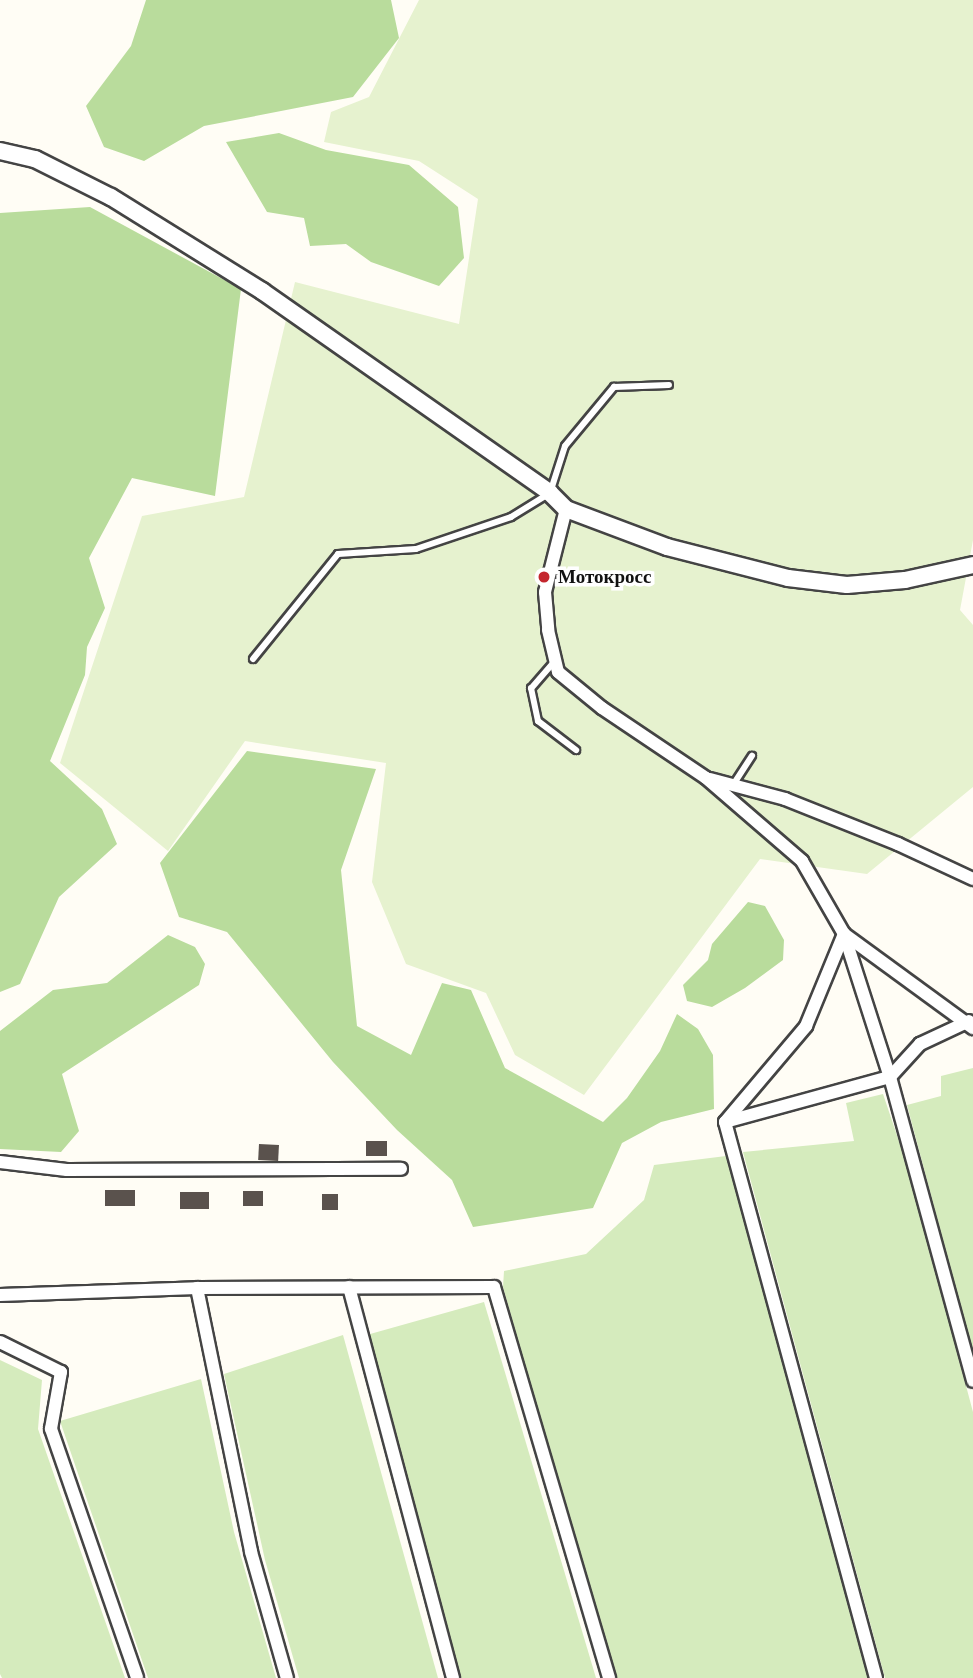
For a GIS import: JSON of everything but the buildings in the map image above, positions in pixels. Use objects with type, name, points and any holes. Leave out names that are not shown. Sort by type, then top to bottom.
[{"type":"street","points":[[0,151],[35,159],[111,197],[239,277],[550,493],[566,509],[667,547],[788,578],[848,585],[905,580],[973,565]]},
{"type":"street","points":[[566,509],[545,592],[548,631],[558,672],[602,708],[706,778],[802,861],[844,934],[890,1077],[973,1381]]},
{"type":"street","points":[[706,778],[798,804],[898,844],[973,879]]},
{"type":"street","points":[[844,934],[970,1024]]},
{"type":"street","points":[[725,1122],[806,1026],[844,934]]},
{"type":"street","points":[[725,1122],[890,1077],[920,1044],[970,1024]]},
{"type":"street","points":[[725,1122],[876,1678]]},
{"type":"street","points":[[0,1162],[66,1170],[401,1169]]},
{"type":"street","points":[[349,1287],[453,1678]]},
{"type":"street","points":[[0,1295],[197,1288],[494,1287],[610,1678]]},
{"type":"street","points":[[197,1288],[251,1552],[287,1678]]},
{"type":"street","points":[[0,1342],[61,1372],[51,1429],[137,1678]]},
{"type":"lane","points":[[253,659],[338,554],[416,549],[511,517],[550,493],[565,446],[614,387],[669,385]]},
{"type":"lane","points":[[555,660],[531,688],[538,721],[576,750]]},
{"type":"lane","points":[[733,785],[752,756]]},
{"type":"green space","points":[[146,0],[391,0],[399,38],[353,97],[204,126],[144,161],[104,147],[86,106],[131,46]]},
{"type":"green space","name":"Мотокросс","points":[[419,0],[973,0],[973,540],[960,610],[973,625],[973,787],[867,874],[760,859],[584,1095],[515,1055],[486,993],[406,964],[372,882],[386,763],[245,741],[168,851],[60,763],[142,516],[244,497],[295,282],[459,324],[478,199],[419,161],[324,142],[331,112],[369,97]]},
{"type":"green space","points":[[279,133],[326,150],[409,165],[458,207],[464,258],[439,286],[371,262],[346,244],[310,246],[304,218],[267,212],[226,142]]},
{"type":"green space","points":[[90,207],[241,289],[215,496],[132,478],[89,558],[105,608],[87,647],[85,675],[50,761],[102,809],[117,844],[59,897],[20,984],[0,992],[0,213]]},
{"type":"green space","points":[[247,751],[376,769],[341,870],[357,1026],[411,1055],[442,983],[471,990],[505,1068],[603,1122],[627,1098],[660,1051],[677,1014],[698,1029],[713,1055],[714,1109],[661,1122],[622,1143],[593,1208],[473,1227],[452,1180],[397,1130],[333,1062],[227,932],[179,917],[160,863]]},
{"type":"green space","points":[[748,902],[765,906],[784,940],[783,960],[745,988],[712,1007],[687,1001],[683,985],[708,960],[712,944]]},
{"type":"green space","points":[[168,935],[195,947],[205,964],[199,985],[62,1074],[79,1131],[61,1152],[0,1149],[0,1031],[53,990],[107,983]]},
{"type":"green space","points":[[973,1068],[973,1353],[907,1105],[941,1096],[941,1076]]},
{"type":"green space","points":[[883,1094],[907,1165],[973,1412],[973,1678],[885,1678],[743,1152],[854,1141],[846,1103]]},
{"type":"green space","points":[[726,1156],[868,1678],[612,1678],[503,1287],[504,1271],[586,1254],[644,1200],[654,1165]]},
{"type":"green space","points":[[484,1302],[596,1678],[456,1678],[363,1336]]},
{"type":"green space","points":[[343,1335],[438,1678],[299,1678],[265,1560],[224,1374]]},
{"type":"green space","points":[[0,1360],[42,1380],[38,1429],[125,1678],[2,1678],[0,1674]]},
{"type":"green space","points":[[201,1379],[234,1532],[276,1678],[148,1678],[60,1421]]},
{"type":"place","name":"Мотокросс","points":[[544,577]]}]
